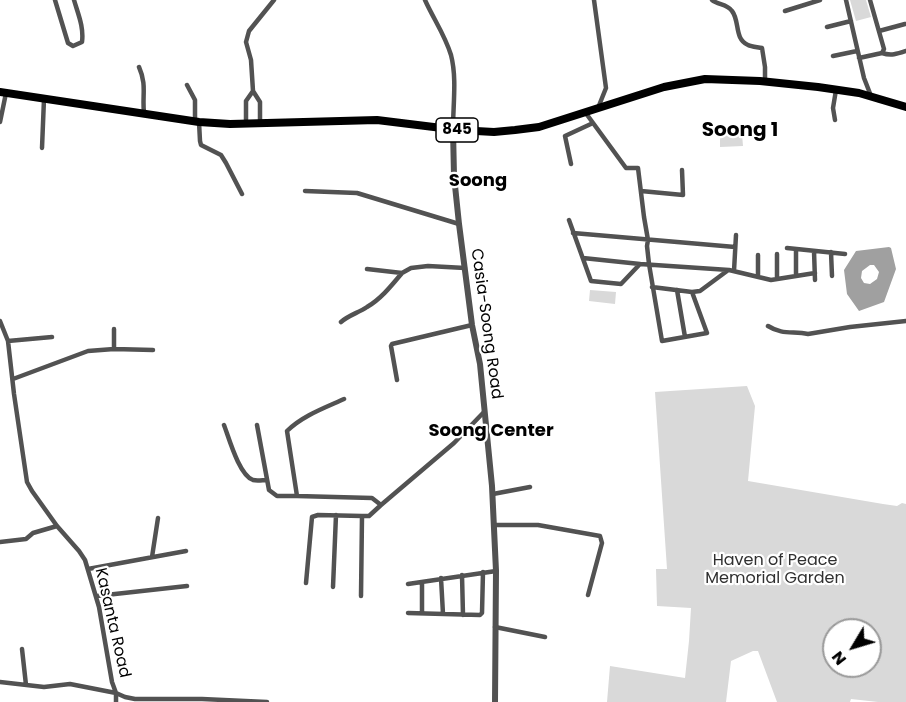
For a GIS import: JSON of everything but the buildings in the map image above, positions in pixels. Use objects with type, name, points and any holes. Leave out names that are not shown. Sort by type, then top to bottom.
[{"type":"main road","name":"845","points":[[3,92],[197,121],[246,124],[377,120],[494,132],[539,127],[664,87],[705,79],[765,81],[818,87],[859,93],[906,107]]},
{"type":"street","points":[[55,0],[68,43],[73,46],[82,42],[83,36],[74,0]]},
{"type":"street","points":[[260,123],[260,102],[253,91],[251,60],[246,42],[249,31],[274,0]]},
{"type":"street","points":[[424,0],[452,59],[453,129]]},
{"type":"street","points":[[594,0],[606,88],[598,108]]},
{"type":"street","points":[[712,0],[730,8],[735,15],[738,33],[744,43],[762,48],[765,81]]},
{"type":"street","points":[[785,11],[820,0]]},
{"type":"street","points":[[846,0],[864,78],[871,96]]},
{"type":"street","points":[[870,0],[884,49],[882,52]]},
{"type":"street","points":[[827,27],[851,21]]},
{"type":"street","points":[[879,31],[905,24]]},
{"type":"street","points":[[833,56],[857,51]]},
{"type":"street","points":[[859,58],[882,52],[894,55],[906,51]]},
{"type":"street","points":[[139,67],[144,77],[144,113]]},
{"type":"street","points":[[859,93],[864,78]]},
{"type":"street","points":[[187,85],[195,100],[201,145],[221,155],[242,194]]},
{"type":"street","points":[[835,120],[833,108],[836,90]]},
{"type":"street","points":[[246,124],[246,101],[253,91]]},
{"type":"street","points":[[0,122],[3,92]]},
{"type":"street","points":[[42,148],[44,99]]},
{"type":"street","points":[[585,112],[626,168],[638,168],[652,287],[662,341],[707,333],[692,292]]},
{"type":"street","points":[[571,164],[565,136],[593,123]]},
{"type":"street","name":"Casia-Soong Road","points":[[453,129],[454,176],[459,224],[472,325],[480,364],[493,494],[496,571],[495,702]]},
{"type":"street","points":[[641,192],[683,195],[682,170]]},
{"type":"street","points":[[305,191],[357,193],[459,224]]},
{"type":"street","points":[[568,220],[591,281],[621,284],[640,264]]},
{"type":"street","points":[[573,233],[735,247]]},
{"type":"street","points":[[652,287],[700,291],[731,271],[736,235]]},
{"type":"street","points":[[787,248],[845,254]]},
{"type":"street","points":[[796,249],[796,276]]},
{"type":"street","points":[[814,251],[815,280]]},
{"type":"street","points":[[831,252],[832,276]]},
{"type":"street","points":[[777,254],[777,279]]},
{"type":"street","points":[[758,255],[758,277]]},
{"type":"street","points":[[583,258],[731,271],[771,280],[815,273]]},
{"type":"street","points":[[341,322],[376,301],[402,273],[417,266],[465,268]]},
{"type":"street","points":[[367,269],[402,273]]},
{"type":"street","points":[[677,290],[685,337]]},
{"type":"street","name":"Kasanta Road","points":[[0,321],[8,341],[27,482],[57,526],[79,551],[88,569],[97,596],[112,682],[116,693],[135,699],[267,702]]},
{"type":"street","points":[[768,326],[782,333],[808,334],[906,321]]},
{"type":"street","points":[[397,380],[392,344],[472,325]]},
{"type":"street","points":[[114,329],[114,349]]},
{"type":"street","points":[[8,341],[52,337]]},
{"type":"street","points":[[13,379],[88,351],[153,350]]},
{"type":"street","points":[[297,496],[287,431],[294,424],[344,399]]},
{"type":"street","points":[[306,583],[310,519],[318,515],[369,516],[454,443],[484,412]]},
{"type":"street","points":[[224,425],[240,465],[248,477],[255,480],[267,480]]},
{"type":"street","points":[[257,425],[269,490],[277,496],[372,498],[381,505]]},
{"type":"street","points":[[493,494],[530,487]]},
{"type":"street","points":[[333,588],[336,515]]},
{"type":"street","points":[[361,596],[362,516]]},
{"type":"street","points":[[152,557],[158,518]]},
{"type":"street","points":[[494,525],[538,525],[600,536],[602,543],[588,595]]},
{"type":"street","points":[[0,542],[26,539],[33,533],[57,526]]},
{"type":"street","points":[[88,569],[186,551]]},
{"type":"street","points":[[408,584],[496,571]]},
{"type":"street","points":[[408,613],[478,616],[482,613],[483,572]]},
{"type":"street","points":[[462,575],[463,615]]},
{"type":"street","points":[[441,578],[443,614]]},
{"type":"street","points":[[422,582],[422,613]]},
{"type":"street","points":[[97,596],[187,586]]},
{"type":"street","points":[[495,627],[545,637]]},
{"type":"street","points":[[22,649],[26,685]]},
{"type":"street","points":[[0,682],[44,687],[70,684],[116,693],[116,702]]},
{"type":"green space","points":[[850,0],[866,0],[871,17],[856,21]]},
{"type":"green space","points":[[742,134],[743,146],[720,147],[720,136]]},
{"type":"green space","points":[[590,290],[616,292],[615,304],[589,301]]},
{"type":"green space","name":"Haven of Peace Memorial Garden","points":[[747,386],[755,406],[748,481],[883,504],[897,506],[902,503],[906,504],[906,702],[851,699],[850,702],[777,702],[758,651],[753,651],[731,661],[726,702],[607,702],[610,666],[685,678],[691,608],[657,606],[656,569],[667,569],[655,392]]},
{"type":"shaded area","points":[[889,247],[896,269],[884,302],[859,311],[847,294],[844,270],[856,251]],"holes":[[[874,265],[879,272],[877,279],[870,284],[864,283],[861,278],[862,271]]]},
{"type":"district","name":"Soong 1","points":[[740,131]]},
{"type":"district","name":"Soong","points":[[478,181]]},
{"type":"district","name":"Soong Center","points":[[491,431]]}]
